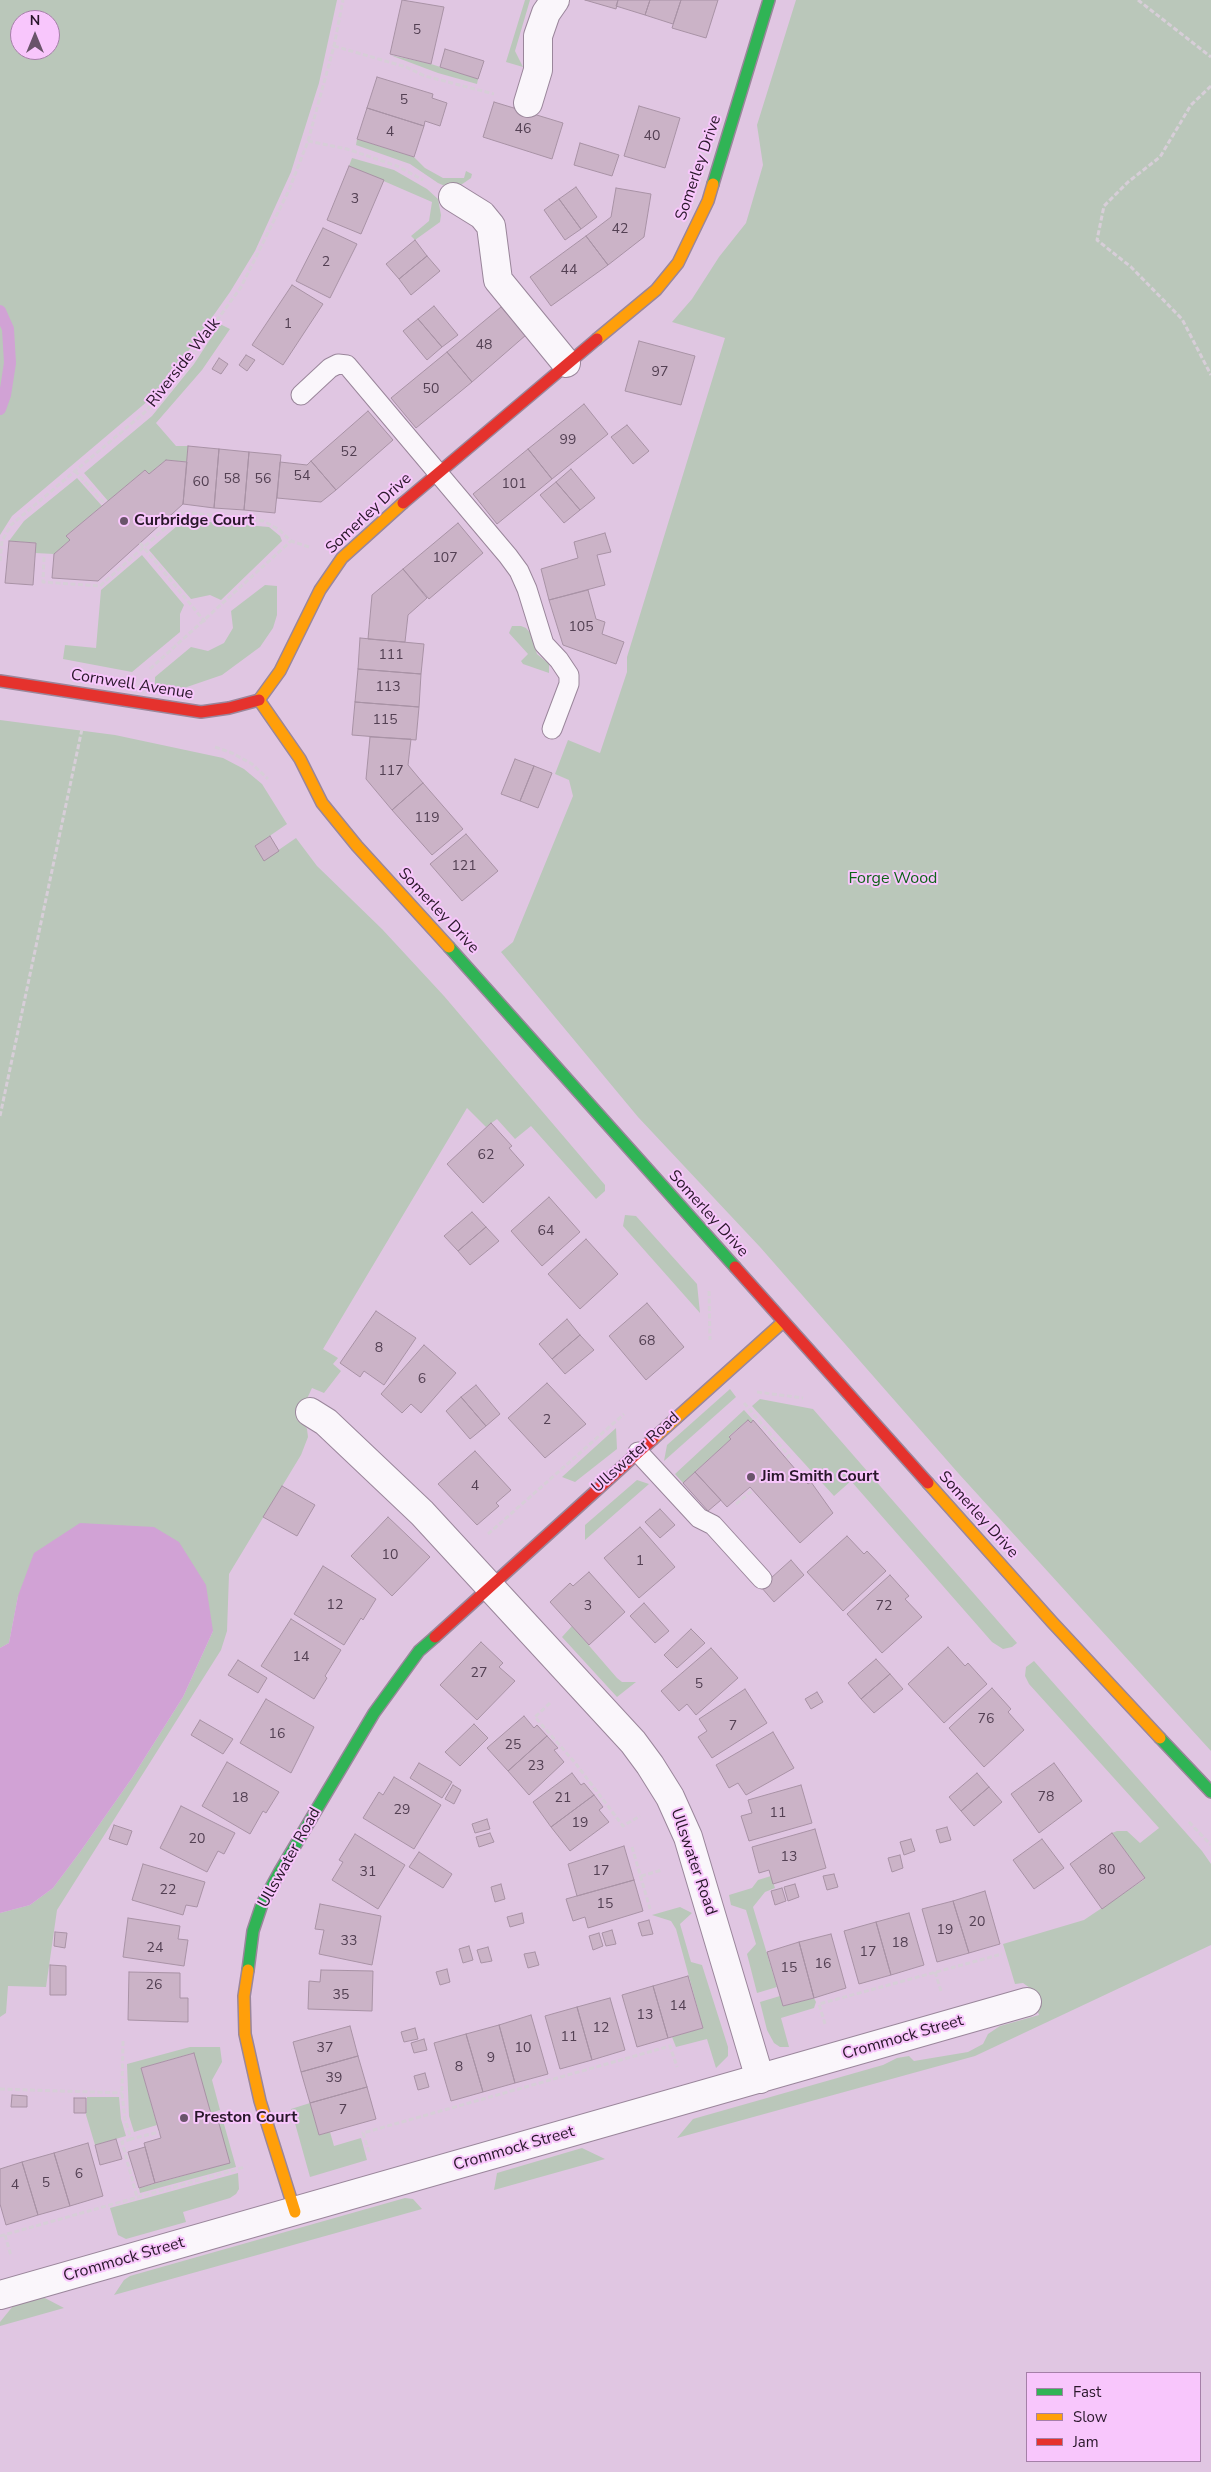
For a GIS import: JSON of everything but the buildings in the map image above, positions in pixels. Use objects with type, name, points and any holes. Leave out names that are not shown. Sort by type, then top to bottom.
[{"type":"street","points":[[528,103],[538,70],[538,36],[546,13],[555,0]]},
{"type":"street","name":"Somerley Drive","points":[[769,0],[708,201],[678,263],[656,290],[566,363],[437,473],[342,558],[320,590],[280,671],[259,700],[300,759],[322,803],[357,846],[457,955],[782,1322],[1046,1614],[1211,1792]]},
{"type":"street","points":[[453,197],[482,215],[491,226],[498,280],[566,363]]},
{"type":"street","name":"Cornwell Avenue","points":[[0,680],[141,704],[201,712],[229,708],[259,700]]},
{"type":"street","name":"Ullswater Road","points":[[295,2212],[260,2101],[245,2034],[244,1996],[253,1931],[262,1904],[284,1863],[394,1683],[419,1651],[782,1322]]},
{"type":"street","name":"Ullswater Road","points":[[310,1412],[326,1422],[390,1481],[490,1585],[632,1742],[670,1797],[688,1837],[760,2079]]},
{"type":"street","name":"Crommock Street","points":[[0,2295],[1027,2002]]},
{"type":"lane","points":[[301,395],[330,368],[338,364],[347,365],[519,571],[544,644],[559,660],[569,676],[569,684],[552,729]]},
{"type":"lane","points":[[638,1452],[699,1518],[713,1525],[762,1579]]},
{"type":"path","name":"Riverside Walk","points":[[0,561],[2,541],[11,525],[144,414],[174,380],[241,287],[273,226],[308,141],[334,46],[343,0]]},
{"type":"path","points":[[1138,0],[1211,57]]},
{"type":"path","points":[[334,46],[406,67],[425,76],[528,103]]},
{"type":"path","points":[[1211,86],[1192,105],[1160,157],[1128,182],[1104,206],[1097,240],[1131,267],[1182,318],[1211,375]]},
{"type":"path","points":[[308,141],[346,149],[396,166],[453,197]]},
{"type":"path","points":[[75,471],[104,504]]},
{"type":"path","points":[[44,557],[43,582],[100,586],[183,512],[264,521],[278,529],[291,541],[342,558]]},
{"type":"path","points":[[141,704],[144,674],[204,622],[291,541]]},
{"type":"path","points":[[140,544],[204,622]]},
{"type":"path","points":[[0,1116],[89,694]]},
{"type":"path","points":[[704,1346],[710,1342]]},
{"type":"path","points":[[744,1403],[789,1456],[786,1460]]},
{"type":"path","points":[[462,1556],[631,1408]]},
{"type":"path","points":[[576,1680],[535,1717],[576,1764],[623,1826],[670,1797]]},
{"type":"path","points":[[632,1847],[650,1909]]},
{"type":"path","points":[[836,2058],[819,2004],[1002,1954]]},
{"type":"path","points":[[123,2041],[122,2093],[125,2119],[131,2139]]},
{"type":"path","points":[[380,2186],[363,2133],[670,2046],[687,2100]]},
{"type":"path","points":[[0,2089],[122,2093]]},
{"type":"path","points":[[137,2197],[122,2142],[159,2132]]},
{"type":"path","points":[[0,2236],[278,2158]]},
{"type":"green space","points":[[0,0],[337,0],[319,83],[291,172],[255,251],[230,292],[177,367],[149,400],[12,516],[0,535]]},
{"type":"green space","points":[[525,0],[530,0],[515,51],[523,67],[506,62]]},
{"type":"green space","name":"Forge Wood","points":[[796,0],[1211,0],[1211,1751],[959,1474],[760,1247],[638,1117],[501,952],[513,942],[573,796],[569,780],[555,774],[568,740],[600,753],[627,672],[627,657],[725,338],[672,322],[692,299],[719,257],[746,223],[763,165],[757,125]]},
{"type":"green space","points":[[390,55],[431,64],[478,79],[477,84],[438,73]]},
{"type":"green space","points":[[357,139],[414,157],[425,168],[443,178],[464,178],[466,171],[472,174],[471,178],[458,187],[447,187],[410,164],[356,145]]},
{"type":"green space","points":[[352,158],[394,170],[427,189],[438,199],[441,215],[440,222],[415,240],[411,236],[429,221],[432,202],[349,166]]},
{"type":"green space","points":[[220,324],[230,329],[202,370],[156,423],[176,446],[188,446],[187,462],[166,460],[149,474],[145,470],[108,501],[84,473],[152,416],[194,364]]},
{"type":"green space","points":[[77,478],[102,506],[66,536],[70,540],[54,554],[35,553],[36,543],[9,541],[24,521]]},
{"type":"green space","points":[[184,520],[269,527],[280,536],[282,541],[221,600],[210,595],[191,599],[149,550]]},
{"type":"green space","points":[[142,555],[184,605],[180,614],[180,632],[132,672],[63,659],[65,645],[96,648],[101,590]]},
{"type":"green space","points":[[265,585],[277,586],[277,615],[273,628],[260,647],[222,675],[184,688],[155,687],[155,677],[191,647],[208,651],[224,643],[233,628],[231,611]]},
{"type":"green space","points":[[512,626],[526,628],[531,634],[537,654],[549,664],[549,673],[523,664],[521,661],[528,654],[509,633]]},
{"type":"green space","points":[[0,720],[115,735],[223,758],[244,769],[262,784],[287,824],[255,846],[264,860],[296,838],[317,866],[382,929],[444,996],[605,1185],[605,1191],[596,1199],[531,1126],[515,1139],[497,1119],[486,1127],[467,1108],[323,1349],[338,1358],[333,1364],[341,1371],[324,1393],[312,1388],[297,1420],[304,1424],[308,1437],[301,1455],[229,1574],[227,1631],[221,1650],[57,1910],[46,1987],[8,1986],[6,2013],[0,2017],[0,1913],[30,1905],[53,1888],[132,1778],[183,1697],[213,1631],[18,1596],[9,1643],[0,1648]]},
{"type":"green space","points":[[625,1215],[636,1216],[697,1284],[700,1313],[623,1226]]},
{"type":"green space","points":[[730,1389],[736,1397],[664,1461],[667,1445]]},
{"type":"green space","points":[[760,1399],[813,1409],[1017,1643],[1012,1647],[1003,1649],[992,1642],[851,1481],[834,1496],[752,1406]]},
{"type":"green space","points":[[744,1410],[753,1420],[751,1423],[748,1420],[729,1436],[731,1439],[683,1483],[675,1474]]},
{"type":"green space","points":[[616,1428],[617,1449],[575,1482],[562,1477]]},
{"type":"green space","points":[[637,1480],[649,1484],[585,1540],[585,1525]]},
{"type":"green space","points":[[572,1626],[617,1678],[622,1682],[636,1682],[617,1697],[562,1637]]},
{"type":"green space","points":[[1034,1661],[1202,1851],[1211,1864],[1211,1945],[975,2056],[677,2138],[693,2119],[883,2065],[897,2058],[909,2056],[914,2061],[968,2052],[983,2044],[988,2034],[1000,2026],[1039,2015],[1030,1988],[1023,1983],[1015,1984],[1003,1944],[1084,1920],[1145,1879],[1112,1833],[1127,1831],[1140,1843],[1159,1828],[1029,1684],[1025,1676],[1026,1667]]},
{"type":"green space","points":[[771,1876],[775,1888],[765,1892],[753,1907],[777,1987],[757,1993],[747,1954],[756,1944],[746,1910],[731,1905],[729,1895],[752,1888],[758,1880]]},
{"type":"green space","points":[[680,1907],[692,1913],[680,1924],[691,1962],[702,1965],[728,2047],[728,2056],[716,2068],[707,2039],[676,2047],[672,2037],[703,2028],[676,1929],[671,1921],[652,1915]]},
{"type":"green space","points":[[780,1996],[783,2006],[814,1998],[816,2002],[814,2008],[781,2018],[789,2047],[780,2047],[774,2043],[767,2030],[760,2002]]},
{"type":"green space","points":[[190,2047],[220,2047],[222,2062],[212,2080],[220,2110],[210,2113],[193,2053],[141,2068],[157,2125],[134,2132],[129,2116],[127,2064]]},
{"type":"green space","points":[[87,2097],[119,2097],[121,2119],[126,2136],[95,2145],[86,2115]]},
{"type":"green space","points":[[310,2103],[319,2135],[330,2132],[334,2146],[361,2138],[367,2160],[310,2177],[291,2109]]},
{"type":"green space","points":[[222,2117],[236,2167],[140,2193],[139,2188],[229,2163],[218,2120]]},
{"type":"green space","points":[[582,2148],[605,2159],[494,2190],[497,2173]]},
{"type":"green space","points":[[238,2173],[239,2189],[236,2194],[230,2198],[183,2212],[186,2222],[126,2239],[118,2235],[110,2208]]},
{"type":"green space","points":[[405,2198],[413,2199],[422,2209],[114,2295],[124,2280],[130,2276]]},
{"type":"green space","points":[[43,2297],[64,2308],[0,2326],[0,2322],[13,2306]]},
{"type":"shaded area","points":[[80,1523],[154,1527],[179,1542],[206,1585],[213,1631],[183,1697],[132,1778],[53,1888],[30,1905],[0,1913],[0,1648],[9,1643],[18,1596],[34,1553]]},
{"type":"waterway","points":[[0,311],[8,329],[10,363],[5,395],[0,409]]},
{"type":"traffic: fast","points":[[713,184],[769,0]]},
{"type":"traffic: fast","points":[[449,947],[735,1267]]},
{"type":"traffic: fast","points":[[248,1970],[253,1931],[262,1904],[280,1871],[374,1713],[419,1651],[435,1637]]},
{"type":"traffic: fast","points":[[1160,1738],[1211,1792]]},
{"type":"traffic: slow","points":[[597,339],[656,290],[678,263],[708,201],[713,184]]},
{"type":"traffic: slow","points":[[259,700],[280,671],[320,590],[342,558],[403,503]]},
{"type":"traffic: slow","points":[[259,700],[300,759],[322,803],[357,846],[449,947]]},
{"type":"traffic: slow","points":[[653,1439],[783,1322]]},
{"type":"traffic: slow","points":[[928,1483],[1052,1622],[1160,1738]]},
{"type":"traffic: slow","points":[[248,1970],[244,1996],[245,2034],[260,2101],[295,2212]]},
{"type":"traffic: jam","points":[[403,503],[597,339]]},
{"type":"traffic: jam","points":[[0,681],[201,712],[229,708],[259,700]]},
{"type":"traffic: jam","points":[[735,1267],[928,1483]]},
{"type":"traffic: jam","points":[[435,1637],[653,1439]]},
{"type":"place","name":"Curbridge Court","points":[[124,521]]},
{"type":"place","name":"Jim Smith Court","points":[[751,1477]]},
{"type":"place","name":"Preston Court","points":[[184,2118]]}]
